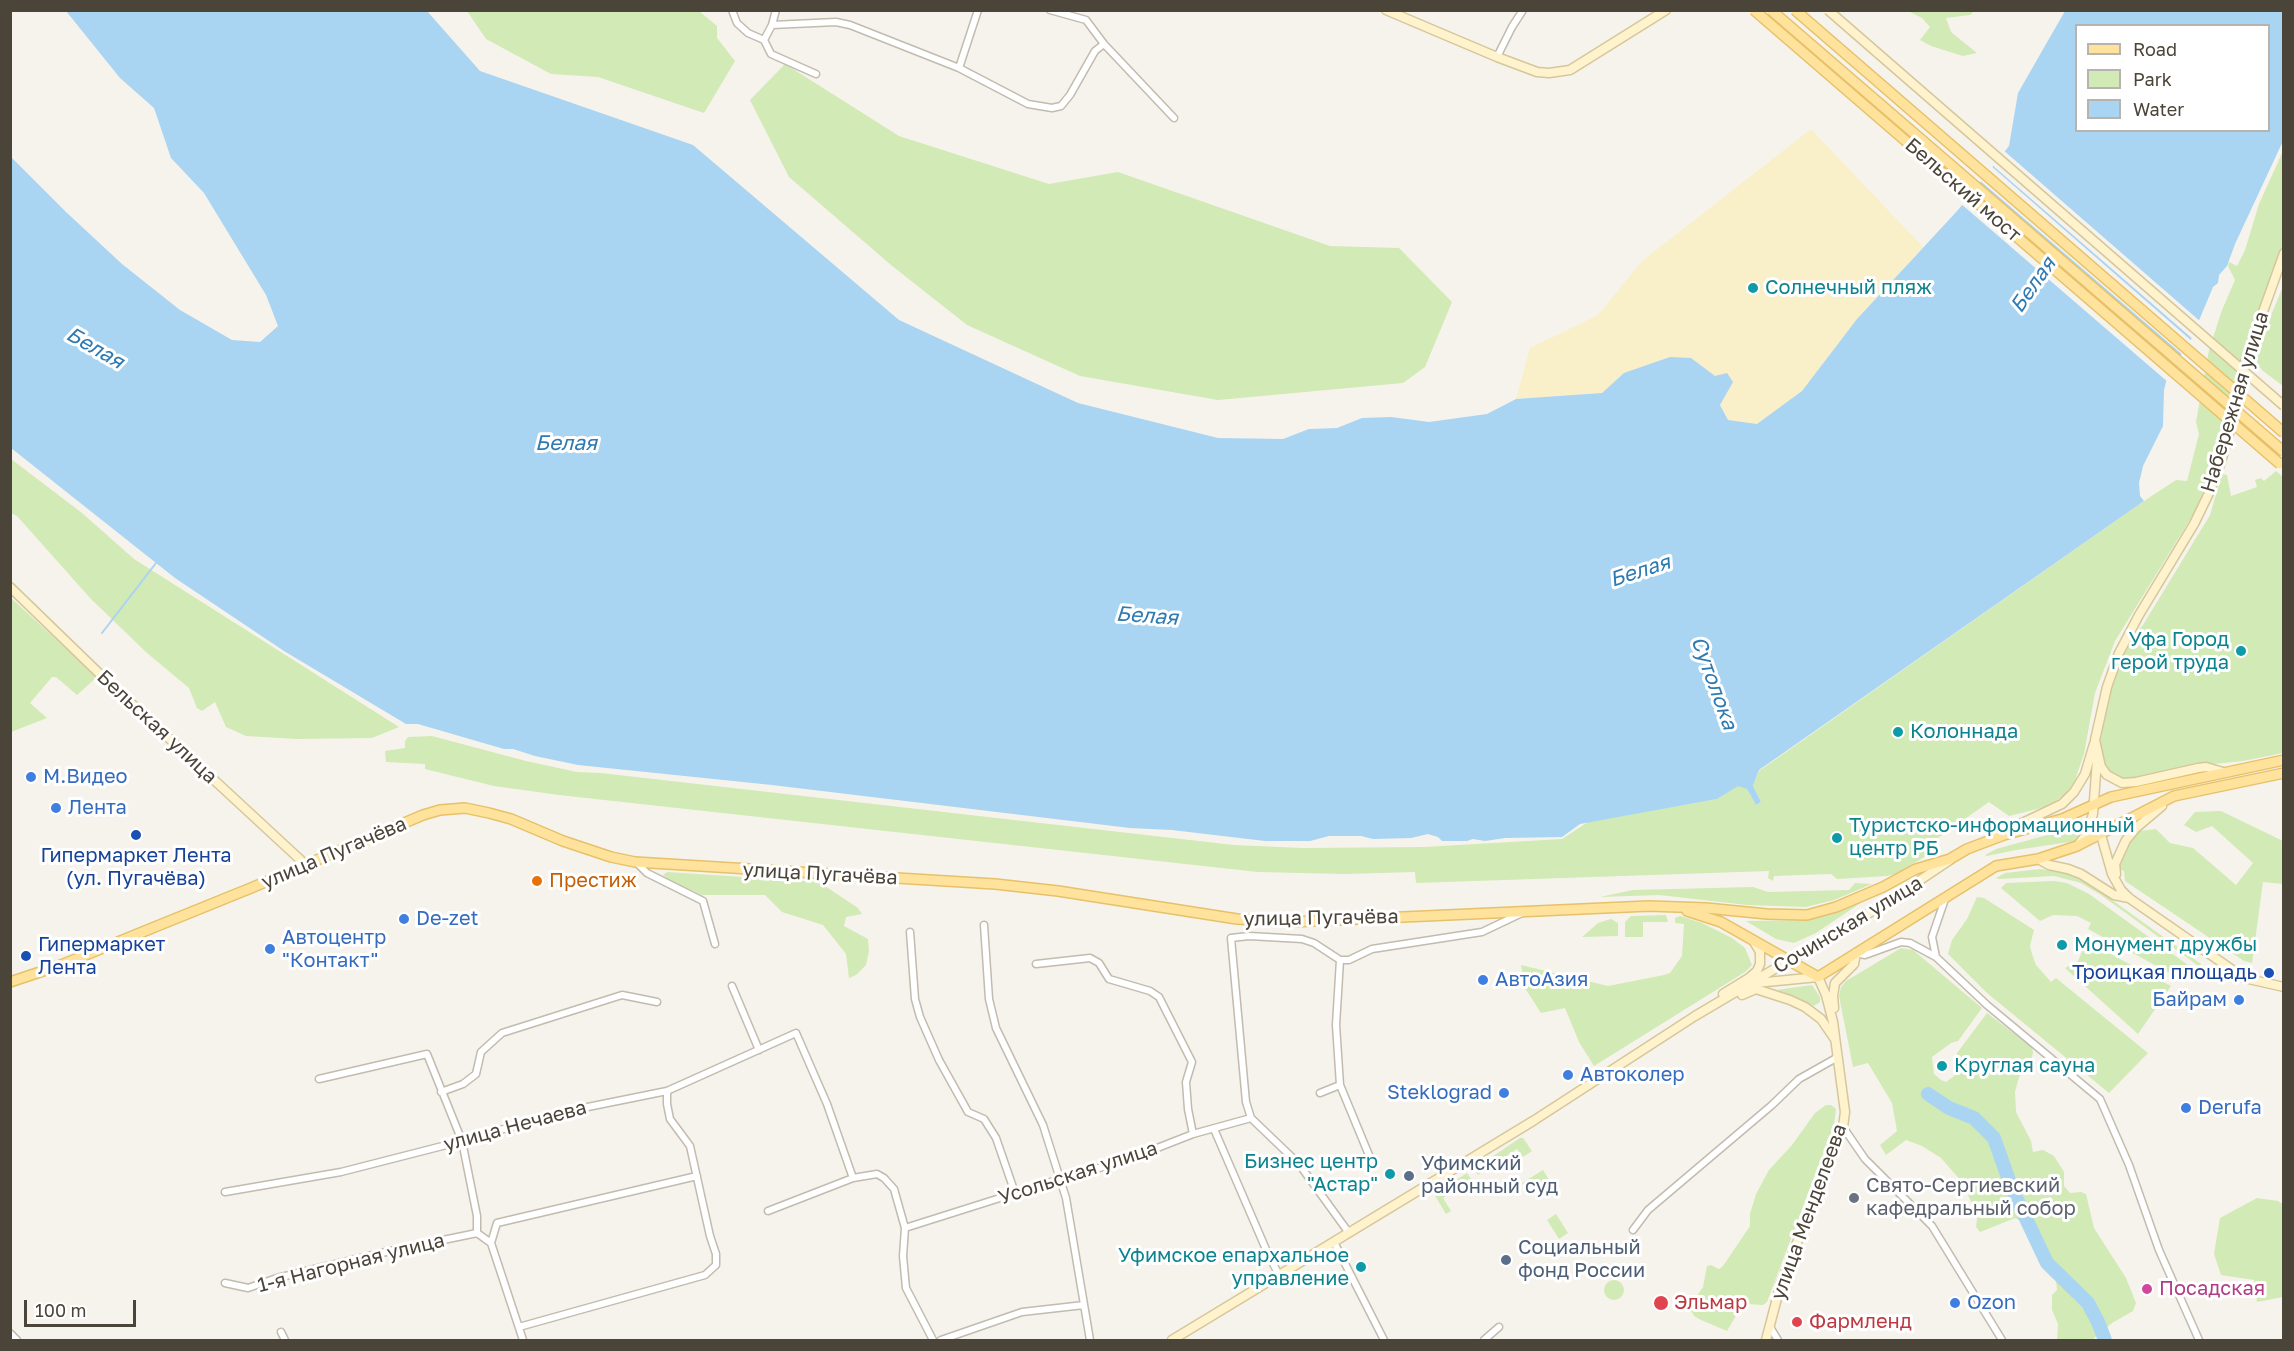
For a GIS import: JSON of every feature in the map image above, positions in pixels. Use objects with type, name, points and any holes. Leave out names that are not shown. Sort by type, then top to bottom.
[{"type":"main road","points":[[1386,10],[1497,57],[1537,72],[1550,73],[1570,70],[1666,10]]},
{"type":"main road","name":"Бельский мост","points":[[1754,10],[2282,466]]},
{"type":"main road","name":"Бельский мост","points":[[1771,10],[2283,452]]},
{"type":"main road","name":"Бельский мост","points":[[1795,10],[2283,433]]},
{"type":"main road","points":[[1828,10],[2283,406]]},
{"type":"main road","name":"Набережная улица","points":[[2097,751],[2095,741],[2107,687],[2119,652],[2194,524],[2209,493],[2228,438],[2244,365],[2283,253]]},
{"type":"main road","name":"Набережная улица","points":[[2274,281],[2283,266]]},
{"type":"main road","points":[[2271,422],[2283,427]]},
{"type":"main road","name":"Бельская улица","points":[[10,587],[114,688],[306,865]]},
{"type":"main road","points":[[2004,835],[2020,824],[2062,804],[2074,792],[2085,774],[2095,741]]},
{"type":"main road","points":[[2097,751],[2101,767],[2107,775],[2122,783],[2206,767],[2223,772]]},
{"type":"main road","points":[[2080,843],[2089,828],[2095,804],[2097,751]]},
{"type":"main road","points":[[2248,767],[2260,760],[2283,755]]},
{"type":"main road","name":"Сочинская улица","points":[[1172,1341],[1533,1121],[1695,1016],[1886,903],[1967,849],[2004,835],[2062,819],[2121,794],[2283,760]]},
{"type":"main road","name":"Сочинская улица","points":[[1752,984],[1818,977],[1946,895],[1996,866],[2038,859],[2101,835],[2174,796],[2283,772]]},
{"type":"main road","points":[[2129,898],[2115,873],[2115,864],[2120,851],[2136,828],[2174,796]]},
{"type":"main road","name":"улица Пугачёва","points":[[10,982],[62,964],[423,815],[440,810],[465,808],[511,819],[563,841],[635,862],[995,884],[1058,891],[1237,919],[1292,922],[1670,906]]},
{"type":"main road","points":[[2093,814],[2095,829],[2101,835],[2112,874],[2121,890],[2129,898],[2244,978],[2283,987]]},
{"type":"main road","points":[[2031,828],[2039,830],[2076,824],[2101,835]]},
{"type":"main road","points":[[2076,824],[2082,830],[2080,843]]},
{"type":"main road","points":[[2038,859],[2049,865],[2081,874],[2114,895],[2129,898]]},
{"type":"main road","points":[[1670,906],[1807,915],[1854,900],[1916,869],[1950,860]]},
{"type":"main road","points":[[1670,906],[1721,922],[1818,977]]},
{"type":"main road","points":[[1695,1016],[1713,1000],[1749,978],[1757,970],[1760,964],[1760,952],[1753,940]]},
{"type":"main road","points":[[1835,1040],[1838,1032],[1833,996],[1835,984],[1854,964],[1856,953]]},
{"type":"main road","name":"улица Менделеева","points":[[1766,1341],[1781,1283],[1843,1127],[1845,1112],[1838,1057],[1830,1010],[1818,977]]},
{"type":"main road","points":[[1695,1016],[1717,1010],[1756,989],[1775,994],[1805,1007],[1821,1019],[1835,1040]]},
{"type":"street","points":[[732,10],[737,23],[748,33],[764,40],[771,54],[816,74]]},
{"type":"street","points":[[764,40],[772,25],[776,10]]},
{"type":"street","points":[[959,68],[978,10]]},
{"type":"street","points":[[1050,10],[1086,20]]},
{"type":"street","points":[[1080,10],[1104,44],[1174,118]]},
{"type":"street","points":[[1497,57],[1523,10]]},
{"type":"street","points":[[772,25],[814,22],[843,24],[959,68],[1028,104],[1053,108],[1061,106],[1070,95],[1095,51],[1104,44]]},
{"type":"street","points":[[635,862],[647,873],[703,901],[716,944]]},
{"type":"street","points":[[1936,957],[1932,937],[1946,895]]},
{"type":"street","points":[[1349,1233],[1299,1164],[1251,1118],[1246,1102],[1231,938],[1249,936],[1302,939],[1314,942],[1340,960],[1349,960],[1372,949],[1482,932],[1525,911]]},
{"type":"street","points":[[984,925],[989,999],[996,1028],[1043,1125],[1066,1198],[1090,1341]]},
{"type":"street","points":[[910,932],[915,999],[920,1017],[939,1060],[968,1112],[984,1119],[996,1138],[1015,1193]]},
{"type":"street","points":[[1856,953],[1865,955],[1901,942],[1910,943],[1936,957],[1987,1005],[2100,1099],[2129,1165],[2159,1250],[2199,1341]]},
{"type":"street","points":[[1036,963],[1090,958],[1099,963],[1110,979],[1150,991],[1159,997],[1192,1062],[1186,1082],[1193,1134]]},
{"type":"street","points":[[1340,960],[1335,1025],[1340,1085],[1371,1160]]},
{"type":"street","points":[[732,986],[759,1050]]},
{"type":"street","points":[[441,1092],[463,1084],[476,1074],[481,1052],[502,1033],[622,995],[657,1002]]},
{"type":"street","name":"улица Нечаева","points":[[225,1192],[340,1172],[563,1112],[667,1091],[795,1033],[827,1104],[853,1178]]},
{"type":"street","points":[[319,1079],[427,1054],[462,1141],[477,1216],[477,1233],[491,1244],[523,1341]]},
{"type":"street","points":[[1633,1230],[1648,1210],[1772,1105],[1799,1079],[1838,1057]]},
{"type":"street","points":[[1320,1093],[1340,1085]]},
{"type":"street","points":[[519,1327],[705,1275],[716,1265],[716,1254],[690,1146],[670,1119],[667,1091]]},
{"type":"street","name":"Усольская улица","points":[[905,1228],[1124,1161],[1193,1134],[1251,1118]]},
{"type":"street","points":[[1843,1127],[1865,1159],[1931,1224],[2002,1341]]},
{"type":"street","points":[[1214,1129],[1256,1228],[1279,1275]]},
{"type":"street","points":[[768,1211],[853,1178],[877,1174],[884,1178],[894,1189],[905,1228],[903,1256],[906,1288],[933,1341]]},
{"type":"street","points":[[491,1244],[497,1224],[697,1176]]},
{"type":"street","name":"1-я Нагорная улица","points":[[225,1283],[248,1288],[278,1278],[390,1251],[477,1233]]},
{"type":"street","points":[[1334,1242],[1384,1341]]},
{"type":"street","points":[[941,1341],[1022,1312],[1084,1305]]},
{"type":"street","points":[[1484,1341],[1499,1327]]},
{"type":"street","points":[[1770,1327],[1778,1341]]},
{"type":"street","points":[[281,1332],[285,1341]]},
{"type":"street","points":[[10,1333],[17,1341]]},
{"type":"green space","points":[[467,11],[699,11],[717,26],[717,38],[735,61],[704,113],[598,77],[551,74],[486,39]]},
{"type":"green space","points":[[1908,11],[1974,11],[1970,15],[1946,18],[1951,32],[1977,53],[1963,56],[1920,40],[1930,27],[1922,18]]},
{"type":"green space","points":[[785,64],[899,136],[1049,184],[1118,172],[1330,246],[1399,248],[1452,302],[1425,367],[1403,383],[1218,400],[1080,376],[967,325],[891,265],[789,177],[750,100]]},
{"type":"green space","points":[[2283,151],[2283,244],[2241,363],[2216,463],[2194,513],[2115,641],[2095,693],[2084,754],[2074,783],[2065,794],[2049,806],[2009,816],[1989,802],[1935,840],[1934,851],[1896,874],[1837,879],[1831,874],[1774,876],[1773,881],[1768,878],[1769,871],[1416,883],[1415,872],[1345,874],[1258,872],[559,795],[494,786],[425,769],[425,764],[386,762],[385,751],[405,748],[405,741],[408,737],[432,736],[577,772],[1234,845],[1302,848],[1424,847],[1562,839],[1588,822],[1717,799],[1738,785],[1747,789],[1756,805],[1761,802],[1753,786],[1759,771],[2144,501],[2176,480],[2187,481],[2199,434],[2196,422],[2209,350],[2235,280],[2228,266],[2229,262],[2237,266],[2245,250],[2259,204]]},
{"type":"green space","points":[[2283,286],[2284,386],[2263,371],[2253,360]]},
{"type":"green space","points":[[11,459],[82,513],[134,559],[399,727],[372,738],[297,739],[246,736],[226,727],[215,702],[202,711],[197,708],[189,688],[147,653],[90,598],[17,516],[11,513]]},
{"type":"green space","points":[[2276,471],[2284,478],[2283,753],[2243,761],[2204,765],[2146,778],[2118,777],[2105,767],[2100,744],[2106,706],[2116,669],[2131,638],[2143,625],[2210,515],[2222,474],[2227,475],[2231,496],[2257,487],[2255,480],[2261,478],[2264,481]]},
{"type":"green space","points":[[10,597],[97,677],[77,695],[56,677],[52,677],[30,703],[47,718],[11,732]]},
{"type":"green space","points":[[2221,811],[2283,841],[2283,884],[2263,882],[2252,963],[2244,961],[2125,881],[2124,871],[2119,869],[2120,858],[2133,837],[2139,831],[2156,829],[2170,843],[2193,848],[2236,885],[2253,863],[2212,826],[2196,832],[2184,825],[2195,812]]},
{"type":"green space","points":[[2073,828],[2079,832],[2079,838],[2076,841],[1985,855],[1996,849]]},
{"type":"green space","points":[[2040,869],[2069,873],[2083,879],[2201,964],[2200,967],[2081,883],[2054,876],[1996,878],[2005,873]]},
{"type":"green space","points":[[667,872],[819,882],[858,908],[862,914],[846,917],[844,926],[868,939],[869,951],[866,965],[856,975],[849,978],[846,954],[823,925],[782,912],[765,895],[702,895],[668,879],[663,875]]},
{"type":"green space","points":[[2054,881],[2067,883],[2089,894],[2195,970],[2179,978],[2088,929],[2091,923],[2077,916],[2053,915],[2040,921],[2001,888],[2006,883]]},
{"type":"green space","points":[[1855,883],[1872,884],[1834,900],[1806,907],[1747,905],[1659,895],[1600,897],[1633,890],[1753,887],[1768,892],[1849,890]]},
{"type":"green space","points":[[1977,897],[1984,898],[2034,930],[2030,946],[2032,954],[2036,965],[2051,982],[2056,978],[2148,1053],[2109,1093],[1987,993],[1948,954],[1952,940],[1967,919]]},
{"type":"green space","points":[[1862,902],[1816,933],[1794,943],[1776,939],[1746,921],[1807,920]]},
{"type":"green space","points":[[1666,915],[1668,922],[1643,922],[1643,937],[1625,937],[1625,922],[1631,916]]},
{"type":"green space","points":[[1680,916],[1702,923],[1732,938],[1745,948],[1752,965],[1745,972],[1594,1066],[1579,1042],[1565,1008],[1541,1013],[1525,988],[1521,965],[1608,986],[1664,975],[1670,973],[1682,956],[1684,924],[1675,923],[1675,918]]},
{"type":"green space","points":[[1611,919],[1618,923],[1618,936],[1582,937],[1598,923]]},
{"type":"green space","points":[[2084,940],[2171,986],[2138,1034],[2065,968],[2078,961],[2084,947]]},
{"type":"green space","points":[[1901,948],[1913,950],[1982,1008],[1958,1041],[1951,1043],[1932,1057],[1934,1074],[1941,1080],[1946,1082],[1954,1076],[1958,1066],[1957,1053],[1987,1013],[2032,1047],[2033,1053],[2029,1066],[2019,1077],[2015,1092],[2016,1112],[2031,1141],[2033,1152],[2043,1150],[2054,1156],[2064,1172],[2064,1186],[2070,1193],[2086,1194],[2094,1228],[2126,1278],[2136,1303],[2133,1311],[2112,1323],[2092,1340],[2057,1340],[2058,1324],[2052,1310],[2052,1295],[2057,1290],[2056,1280],[2040,1232],[2015,1218],[1980,1232],[1976,1227],[1977,1219],[1974,1208],[1962,1182],[1941,1158],[1922,1146],[1906,1140],[1886,1155],[1880,1145],[1897,1131],[1892,1103],[1868,1063],[1853,1067],[1839,996],[1841,987],[1846,981]]},
{"type":"green space","points":[[1812,985],[1820,997],[1820,1002],[1814,1006],[1776,990]]},
{"type":"green space","points":[[1826,1105],[1831,1105],[1836,1109],[1834,1125],[1767,1302],[1763,1305],[1748,1304],[1741,1307],[1727,1331],[1694,1316],[1689,1307],[1703,1287],[1707,1266],[1711,1265],[1719,1269],[1723,1266],[1750,1226],[1750,1214],[1756,1194],[1769,1170],[1792,1145],[1815,1113]]},
{"type":"green space","points":[[1523,1138],[1532,1151],[1523,1157],[1517,1149],[1478,1175],[1474,1169]]},
{"type":"green space","points":[[1543,1170],[1554,1188],[1549,1190],[1524,1186],[1522,1183]]},
{"type":"green space","points":[[1467,1173],[1471,1179],[1443,1198],[1451,1211],[1446,1214],[1434,1194]]},
{"type":"green space","points":[[2257,1198],[2278,1201],[2284,1205],[2283,1297],[2257,1302],[2254,1280],[2221,1275],[2214,1254],[2220,1218]]},
{"type":"green space","points":[[1556,1214],[1568,1233],[1559,1239],[1547,1220]]},
{"type":"green space","points":[[1610,1280],[1618,1280],[1624,1286],[1624,1294],[1618,1300],[1610,1300],[1604,1294],[1604,1286]]},
{"type":"sand","name":"Солнечный пляж","points":[[1811,129],[1923,247],[1857,319],[1802,391],[1758,424],[1728,420],[1720,404],[1715,376],[1690,358],[1624,373],[1602,393],[1516,399],[1530,348],[1598,315],[1642,261]]},
{"type":"water","name":"Белая","points":[[66,11],[427,11],[480,71],[693,145],[899,320],[1078,403],[1218,438],[1283,439],[1309,429],[1337,428],[1362,418],[1391,417],[1429,422],[1487,414],[1516,399],[1602,393],[1624,373],[1670,357],[1691,358],[1715,376],[1727,373],[1733,382],[1720,405],[1728,420],[1757,424],[1802,391],[1857,319],[1958,210],[2009,146],[2018,93],[2065,11],[2283,11],[2283,141],[2227,266],[2219,275],[2218,283],[2213,287],[2190,342],[2168,374],[2164,390],[2163,426],[2143,466],[2139,483],[2140,496],[2144,501],[1759,770],[1753,786],[1761,802],[1756,805],[1747,789],[1738,786],[1717,799],[1580,824],[1562,837],[1505,838],[1485,841],[1473,839],[1442,841],[1428,834],[1411,838],[1373,839],[1361,836],[1329,836],[1310,841],[1265,841],[1172,830],[1130,828],[772,785],[578,765],[513,749],[504,749],[418,724],[406,724],[284,651],[175,578],[11,448],[10,156],[122,264],[180,310],[232,340],[260,342],[278,326],[266,295],[204,193],[171,158],[154,108],[120,78]]},
{"type":"pier","points":[[2002,149],[2201,322],[2194,340],[1991,164]]},
{"type":"pier","points":[[1990,165],[2193,342],[2184,356],[1978,179]]},
{"type":"pier","points":[[1977,181],[2183,358],[2169,383],[1960,203]]},
{"type":"waterway","points":[[102,633],[156,563]]},
{"type":"waterway","name":"Сутолока","points":[[1928,1094],[1949,1108],[1974,1118],[1994,1138],[2012,1189],[2047,1263],[2088,1303],[2105,1340]]},
{"type":"place","name":"Солнечный пляж","points":[[1753,288]]},
{"type":"place","name":"Уфа Город герой труда","points":[[2241,651]]},
{"type":"place","name":"Колоннада","points":[[1898,732]]},
{"type":"place","name":"М.Видео","points":[[31,777]]},
{"type":"place","name":"Лента","points":[[56,808]]},
{"type":"place","name":"Гипермаркет Лента (ул. Пугачёва)","points":[[136,835]]},
{"type":"place","name":"Туристско-информационный центр РБ","points":[[1837,838]]},
{"type":"place","name":"Престиж","points":[[537,881]]},
{"type":"place","name":"De-zet","points":[[404,919]]},
{"type":"place","name":"Монумент дружбы","points":[[2062,945]]},
{"type":"place","name":"Автоцентр \"Контакт\"","points":[[270,949]]},
{"type":"place","name":"Гипермаркет Лента","points":[[26,956]]},
{"type":"place","name":"Троицкая площадь","points":[[2269,973]]},
{"type":"place","name":"АвтоАзия","points":[[1483,980]]},
{"type":"place","name":"Байрам","points":[[2239,1000]]},
{"type":"place","name":"Круглая сауна","points":[[1942,1066]]},
{"type":"place","name":"Автоколер","points":[[1568,1075]]},
{"type":"place","name":"Steklograd","points":[[1504,1093]]},
{"type":"place","name":"Derufa","points":[[2186,1108]]},
{"type":"place","name":"Бизнес центр \"Астар\"","points":[[1390,1174]]},
{"type":"place","name":"Уфимский районный суд","points":[[1409,1176]]},
{"type":"place","name":"Свято-Сергиевский кафедральный собор","points":[[1854,1198]]},
{"type":"place","name":"Социальный фонд России","points":[[1506,1260]]},
{"type":"place","name":"Уфимское епархальное управление","points":[[1361,1267]]},
{"type":"place","name":"Посадская","points":[[2147,1289]]},
{"type":"place","name":"Эльмар","points":[[1661,1303]]},
{"type":"place","name":"Ozon","points":[[1955,1303]]},
{"type":"place","name":"Фармленд","points":[[1797,1322]]}]
